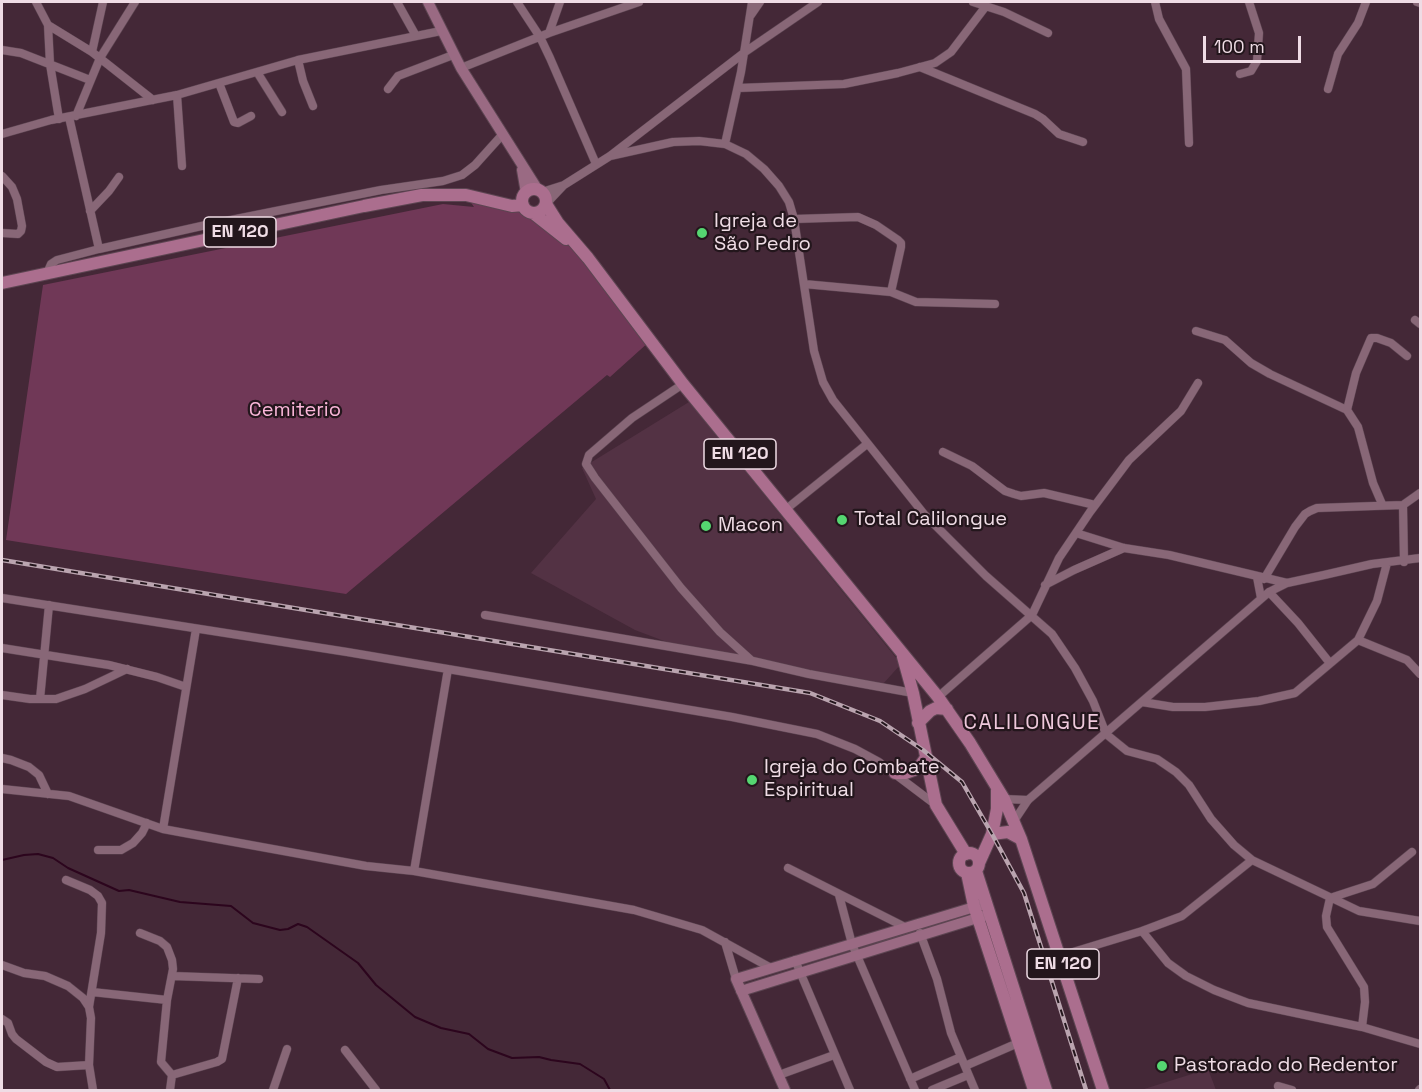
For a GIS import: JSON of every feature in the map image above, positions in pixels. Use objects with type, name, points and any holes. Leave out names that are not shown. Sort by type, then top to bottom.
[{"type":"main road","name":"EN 120","points":[[2,281],[31,277],[422,195],[479,197],[512,206],[533,199],[583,252],[683,384],[948,709],[997,786],[1014,821],[1103,1090]]},
{"type":"main road","name":"EN 120","points":[[902,653],[913,693],[936,804],[966,854]]},
{"type":"main road","points":[[918,723],[936,708],[948,709]]},
{"type":"main road","points":[[895,773],[914,770],[925,759]]},
{"type":"main road","points":[[997,786],[998,800],[992,834],[974,869],[982,910],[1003,978],[1046,1090]]},
{"type":"main road","points":[[992,834],[1008,832],[1021,839]]},
{"type":"main road","name":"EN 120","points":[[966,854],[975,855],[974,869],[962,870],[959,864],[961,858],[966,854]]},
{"type":"main road","points":[[1003,978],[1018,1043],[1034,1090]]},
{"type":"street","points":[[36,2],[48,25],[50,64],[59,118]]},
{"type":"street","points":[[92,52],[103,2]]},
{"type":"street","points":[[99,249],[72,117],[100,58],[135,2]]},
{"type":"street","points":[[397,2],[416,36]]},
{"type":"street","points":[[428,2],[453,55],[520,164],[533,199]]},
{"type":"street","points":[[518,2],[540,37],[596,164]]},
{"type":"street","points":[[549,33],[560,2]]},
{"type":"street","points":[[461,68],[549,33],[639,2]]},
{"type":"street","points":[[725,144],[745,52],[752,2]]},
{"type":"street","points":[[749,19],[760,2]]},
{"type":"street","points":[[533,199],[564,185],[610,156],[745,52],[818,2]]},
{"type":"street","points":[[973,2],[1048,33]]},
{"type":"street","points":[[1155,2],[1159,19],[1186,69],[1189,143]]},
{"type":"street","points":[[1240,74],[1251,71],[1257,61],[1259,33],[1249,2]]},
{"type":"street","points":[[1328,89],[1338,54],[1358,23],[1366,2]]},
{"type":"street","points":[[738,88],[844,84],[935,63],[951,52],[986,6]]},
{"type":"street","points":[[48,25],[92,52],[153,100]]},
{"type":"street","points":[[2,134],[59,118],[177,95],[298,60],[441,31]]},
{"type":"street","points":[[2,50],[21,53],[90,81]]},
{"type":"street","points":[[388,89],[398,76],[453,55]]},
{"type":"street","points":[[298,60],[303,81],[313,105]]},
{"type":"street","points":[[920,67],[1035,114],[1059,134],[1083,142]]},
{"type":"street","points":[[257,72],[282,112]]},
{"type":"street","points":[[219,83],[234,122],[238,123],[251,116]]},
{"type":"street","points":[[177,95],[182,166]]},
{"type":"street","points":[[46,273],[51,264],[57,260],[99,249],[381,190],[443,181],[462,175],[475,165],[502,135]]},
{"type":"street","points":[[610,156],[673,142],[699,141],[725,144],[746,154],[764,169],[780,186],[789,202],[794,219],[814,351],[823,382],[833,400],[924,514],[986,576],[1052,634],[1075,668],[1107,734],[1127,751],[1157,759],[1176,772],[1189,785],[1211,819],[1234,845],[1252,860],[1359,911],[1420,921]]},
{"type":"street","points":[[2,176],[12,187],[17,199],[22,226],[18,234],[2,233]]},
{"type":"street","points":[[90,210],[119,177]]},
{"type":"street","points":[[533,199],[564,185]]},
{"type":"street","points":[[794,219],[858,217],[876,225],[898,240],[901,248],[891,292]]},
{"type":"street","points":[[2,290],[31,277]]},
{"type":"street","points":[[804,284],[891,292],[916,302],[995,304]]},
{"type":"street","points":[[1196,331],[1225,340],[1251,363],[1270,374],[1347,410],[1358,427],[1372,483],[1382,504]]},
{"type":"street","points":[[1347,410],[1356,373],[1371,338],[1391,344],[1407,356]]},
{"type":"street","points":[[938,697],[1032,615],[1045,585],[1095,505],[1129,460],[1181,411],[1198,383]]},
{"type":"street","points":[[683,384],[632,418],[589,455],[586,464],[681,588],[720,632],[753,661]]},
{"type":"street","points":[[785,510],[867,444]]},
{"type":"street","points":[[943,452],[972,466],[1005,491],[1021,496],[1044,493],[1095,505]]},
{"type":"street","points":[[1261,598],[1261,578],[1305,514],[1317,508],[1402,505],[1420,493]]},
{"type":"street","points":[[1402,505],[1404,562]]},
{"type":"street","points":[[1077,533],[1124,548],[1169,555],[1287,583]]},
{"type":"street","points":[[1045,585],[1124,548]]},
{"type":"street","points":[[1014,821],[1028,800],[1269,592],[1287,583],[1420,558]]},
{"type":"street","points":[[1142,702],[1173,707],[1205,707],[1283,697],[1295,693],[1307,685],[1329,662],[1358,640],[1377,601],[1387,563]]},
{"type":"street","points":[[1269,592],[1298,623],[1329,662]]},
{"type":"street","points":[[2,598],[448,669],[817,734],[855,749],[895,773],[936,804]]},
{"type":"street","points":[[40,699],[49,605]]},
{"type":"street","points":[[485,615],[753,661],[809,675],[913,693]]},
{"type":"street","points":[[163,829],[196,629]]},
{"type":"street","points":[[1358,640],[1402,657],[1420,674]]},
{"type":"street","points":[[2,648],[127,669],[186,687]]},
{"type":"street","points":[[2,694],[56,699],[85,689],[127,669]]},
{"type":"street","points":[[414,871],[448,669]]},
{"type":"street","points":[[2,758],[29,767],[39,775],[48,794]]},
{"type":"street","points":[[2,789],[69,796],[163,829],[366,866],[414,871],[634,910],[684,924],[725,942],[771,968]]},
{"type":"street","points":[[1004,799],[1028,800]]},
{"type":"street","points":[[98,850],[121,850],[133,843],[147,823]]},
{"type":"street","points":[[1330,898],[1373,884],[1412,852]]},
{"type":"street","points":[[1060,956],[1182,916],[1252,860]]},
{"type":"street","points":[[788,868],[905,927]]},
{"type":"street","points":[[66,880],[90,890],[98,896],[102,903],[101,933],[89,1007],[91,1018],[89,1065],[93,1090]]},
{"type":"street","points":[[839,895],[856,956],[915,1090]]},
{"type":"street","points":[[1330,898],[1326,916],[1327,927],[1364,987],[1362,1027]]},
{"type":"street","points":[[736,979],[917,923],[982,910]]},
{"type":"street","points":[[741,991],[921,935],[982,910]]},
{"type":"street","points":[[917,923],[937,979],[948,1024],[975,1090]]},
{"type":"street","points":[[1142,931],[1168,963],[1186,976],[1214,990],[1248,1003],[1362,1027],[1420,1044]]},
{"type":"street","points":[[140,933],[160,940],[167,947],[172,960],[161,1062],[172,1075],[170,1090]]},
{"type":"street","points":[[725,942],[736,979],[785,1090]]},
{"type":"street","points":[[795,960],[850,1090]]},
{"type":"street","points":[[2,965],[24,973],[45,976],[68,986],[83,998],[89,1007]]},
{"type":"street","points":[[172,976],[259,979]]},
{"type":"street","points":[[172,1075],[222,1059],[238,978]]},
{"type":"street","points":[[92,992],[167,1000]]},
{"type":"street","points":[[2,1020],[8,1023],[16,1039],[29,1047],[45,1062],[57,1067],[89,1065]]},
{"type":"street","points":[[965,1066],[1018,1043]]},
{"type":"street","points":[[273,1090],[287,1049]]},
{"type":"street","points":[[345,1050],[376,1090]]},
{"type":"street","points":[[778,1075],[834,1055]]},
{"type":"street","points":[[910,1079],[961,1057]]},
{"type":"street","points":[[932,1090],[968,1075]]},
{"type":"street","points":[[1278,1086],[1292,1090]]},
{"type":"shaded area","points":[[689,402],[901,664],[883,684],[672,644],[635,630],[531,573],[596,499],[582,468]]},
{"type":"shaded area","points":[[1208,1069],[1216,1090],[1141,1090]]},
{"type":"green space","name":"Cemiterio","points":[[466,195],[525,209],[564,237],[650,341],[610,377],[607,375],[346,594],[6,540],[43,285],[443,204],[474,207]]},
{"type":"waterway","points":[[2,860],[38,854],[53,858],[68,868],[119,891],[129,890],[180,902],[231,906],[253,923],[280,930],[298,924],[307,927],[358,963],[376,985],[415,1017],[441,1028],[469,1034],[488,1049],[512,1058],[539,1057],[580,1064],[604,1079],[610,1090]]},
{"type":"railway","points":[[2,560],[810,693],[880,721],[923,750],[962,782],[992,834],[1024,893],[1086,1090]]},
{"type":"place","name":"Igreja de São Pedro","points":[[702,233]]},
{"type":"place","name":"Total Calilongue","points":[[842,520]]},
{"type":"place","name":"Macon","points":[[706,526]]},
{"type":"place","name":"Igreja do Combate Espiritual","points":[[752,780]]},
{"type":"place","name":"Pastorado do Redentor","points":[[1162,1066]]},
{"type":"district","name":"CALILONGUE","points":[[1032,723]]}]
